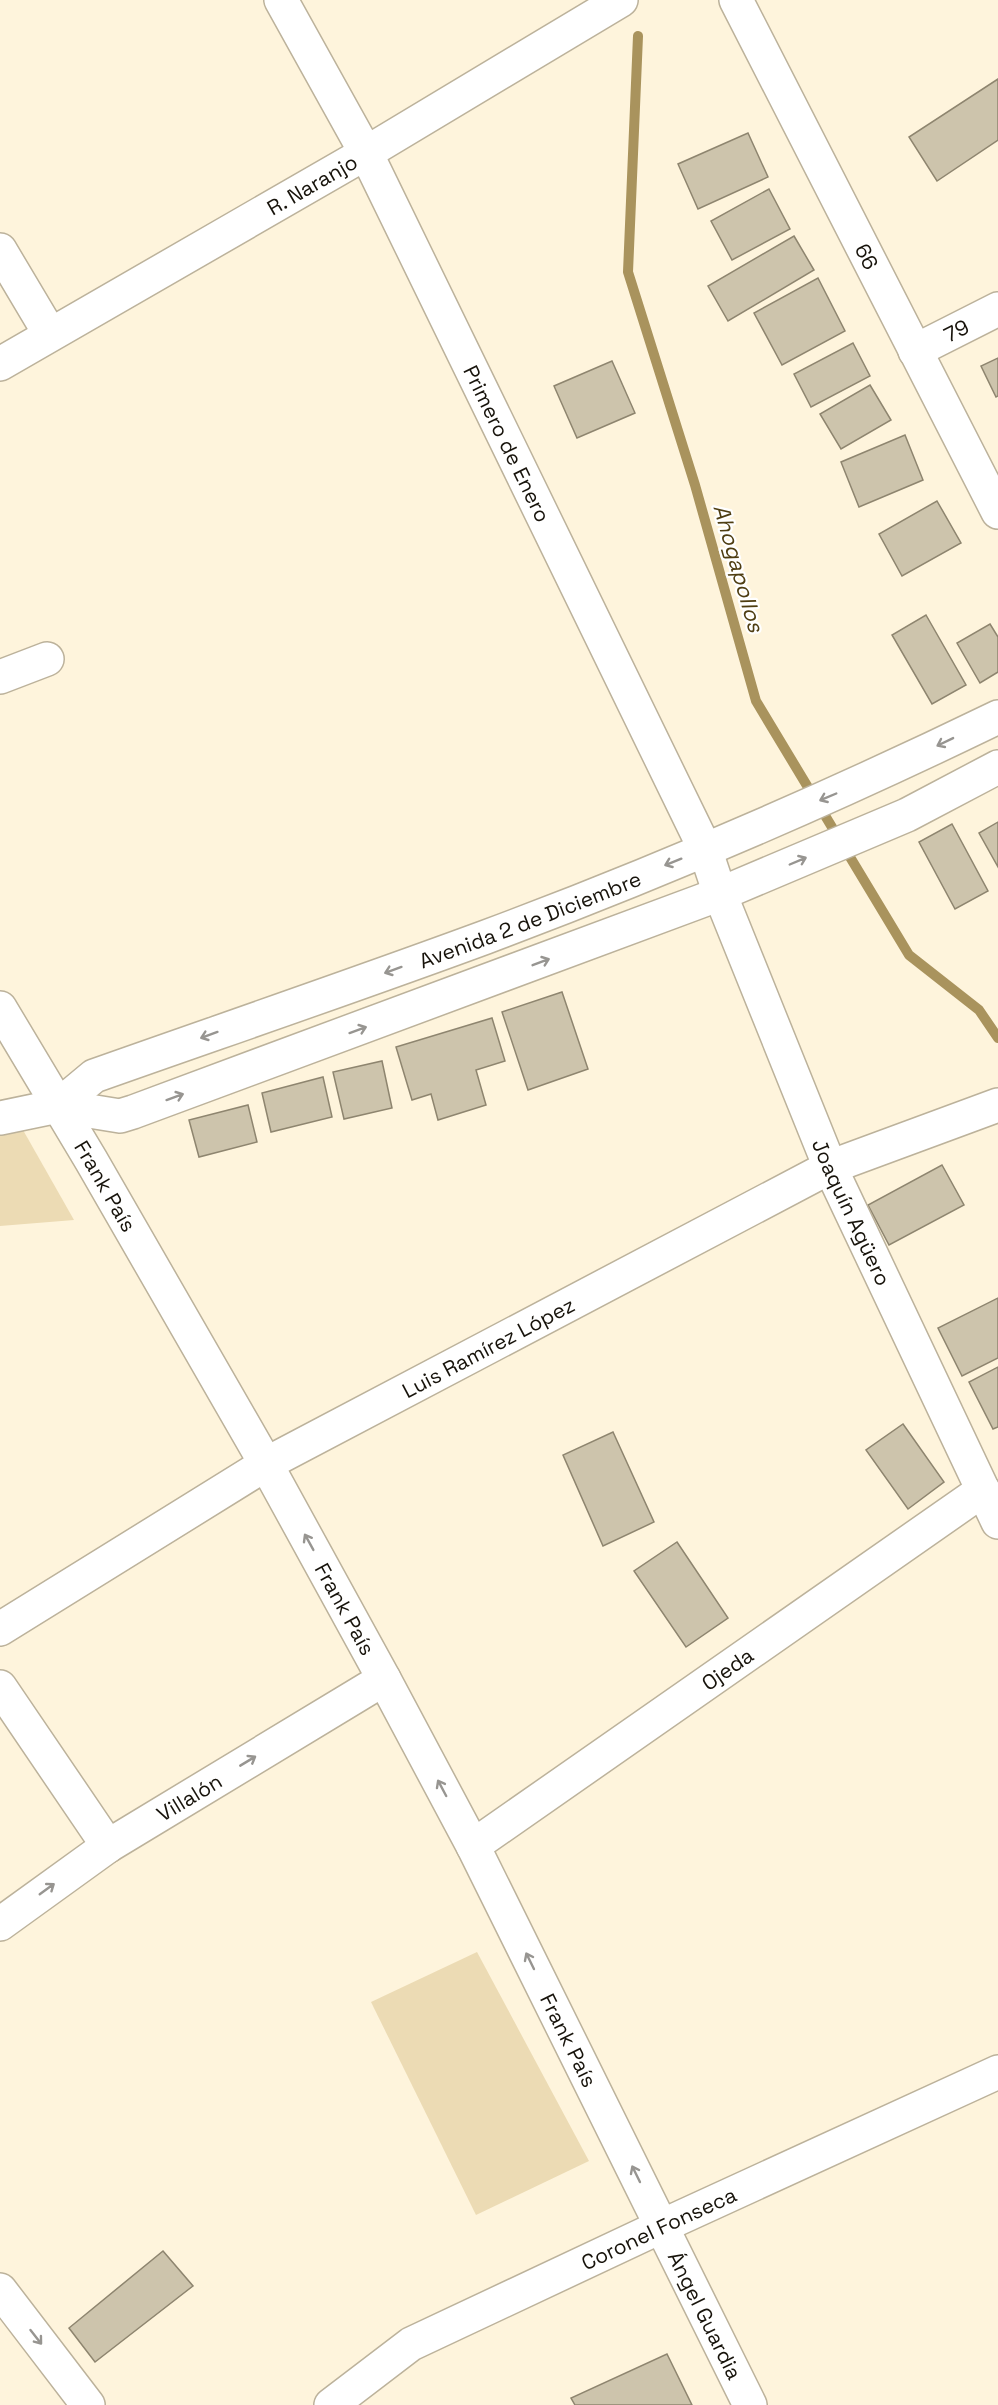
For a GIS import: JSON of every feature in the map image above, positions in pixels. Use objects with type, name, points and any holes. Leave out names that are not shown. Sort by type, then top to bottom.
[{"type":"street","name":"Primero de Enero","points":[[281,0],[366,153],[716,845],[732,889]]},
{"type":"street","name":"R. Naranjo","points":[[0,364],[366,153],[621,0]]},
{"type":"street","name":"66","points":[[736,0],[998,512]]},
{"type":"street","points":[[0,250],[50,334]]},
{"type":"street","name":"79","points":[[915,351],[998,309]]},
{"type":"street","points":[[0,676],[47,659]]},
{"type":"street","name":"Avenida 2 de Diciembre","points":[[58,1106],[94,1076],[486,937],[716,845],[881,773],[998,717]]},
{"type":"street","name":"Avenida 2 de Diciembre","points":[[0,1118],[58,1106],[120,1116],[500,978],[732,889],[907,815],[998,767]]},
{"type":"street","name":"Joaquín Agüero","points":[[732,889],[830,1167],[998,1522]]},
{"type":"street","name":"Frank País","points":[[0,1008],[266,1464],[384,1679],[473,1846],[662,2226]]},
{"type":"street","points":[[27,1052],[44,1066],[61,1075],[94,1076]]},
{"type":"street","name":"Luis Ramírez López","points":[[0,1629],[266,1464],[830,1167],[998,1105]]},
{"type":"street","points":[[90,1160],[100,1136],[120,1116]]},
{"type":"street","name":"Ojeda","points":[[473,1846],[983,1490]]},
{"type":"street","name":"Villalón","points":[[0,1924],[108,1846],[384,1679]]},
{"type":"street","points":[[0,1687],[108,1846]]},
{"type":"street","name":"Coronel Fonseca","points":[[331,2405],[411,2344],[998,2072]]},
{"type":"street","name":"Ángel Guardia","points":[[662,2226],[750,2405]]},
{"type":"street","points":[[0,2290],[88,2405]]},
{"type":"shaded area","points":[[23,1130],[74,1220],[0,1226],[0,1135]]},
{"type":"shaded area","points":[[477,1952],[589,2161],[476,2215],[371,2002]]},
{"type":"building","points":[[998,79],[998,140],[937,181],[909,137]]},
{"type":"building","points":[[748,133],[768,177],[698,209],[678,164]]},
{"type":"building","points":[[769,189],[790,229],[732,260],[711,221]]},
{"type":"building","points":[[794,236],[814,270],[728,321],[708,286]]},
{"type":"building","points":[[818,278],[845,331],[782,365],[754,313]]},
{"type":"building","points":[[853,343],[870,376],[811,407],[794,374]]},
{"type":"building","points":[[998,358],[998,396],[996,397],[981,366]]},
{"type":"building","points":[[612,361],[635,413],[577,438],[554,386]]},
{"type":"building","points":[[870,385],[891,420],[841,449],[820,414]]},
{"type":"building","points":[[905,435],[923,480],[859,507],[841,462]]},
{"type":"building","points":[[937,501],[961,543],[902,576],[879,534]]},
{"type":"building","points":[[926,615],[966,685],[932,704],[892,635]]},
{"type":"building","points":[[990,624],[998,637],[998,672],[980,683],[957,643]]},
{"type":"building","points":[[998,822],[998,867],[979,833]]},
{"type":"building","points":[[952,824],[988,891],[955,909],[919,842]]},
{"type":"building","points":[[562,992],[588,1069],[528,1090],[502,1012]]},
{"type":"building","points":[[492,1018],[505,1061],[476,1070],[486,1105],[438,1120],[431,1094],[412,1100],[396,1047]]},
{"type":"building","points":[[382,1061],[392,1108],[344,1119],[333,1072]]},
{"type":"building","points":[[323,1077],[332,1117],[271,1132],[262,1093]]},
{"type":"building","points":[[248,1105],[257,1142],[199,1157],[189,1120]]},
{"type":"building","points":[[942,1165],[964,1205],[889,1245],[868,1205]]},
{"type":"building","points":[[998,1298],[998,1358],[962,1376],[938,1328]]},
{"type":"building","points":[[998,1367],[998,1427],[993,1429],[969,1382]]},
{"type":"building","points":[[903,1424],[944,1482],[908,1509],[866,1450]]},
{"type":"building","points":[[613,1432],[654,1522],[603,1546],[563,1455]]},
{"type":"building","points":[[677,1542],[728,1618],[686,1647],[634,1571]]},
{"type":"building","points":[[163,2251],[193,2286],[95,2362],[69,2328]]},
{"type":"building","points":[[667,2354],[692,2405],[575,2405],[571,2398]]},
{"type":"waterway","name":"Ahogapollos","points":[[638,36],[628,272],[695,485],[756,701],[909,955],[979,1010],[998,1038]]}]
